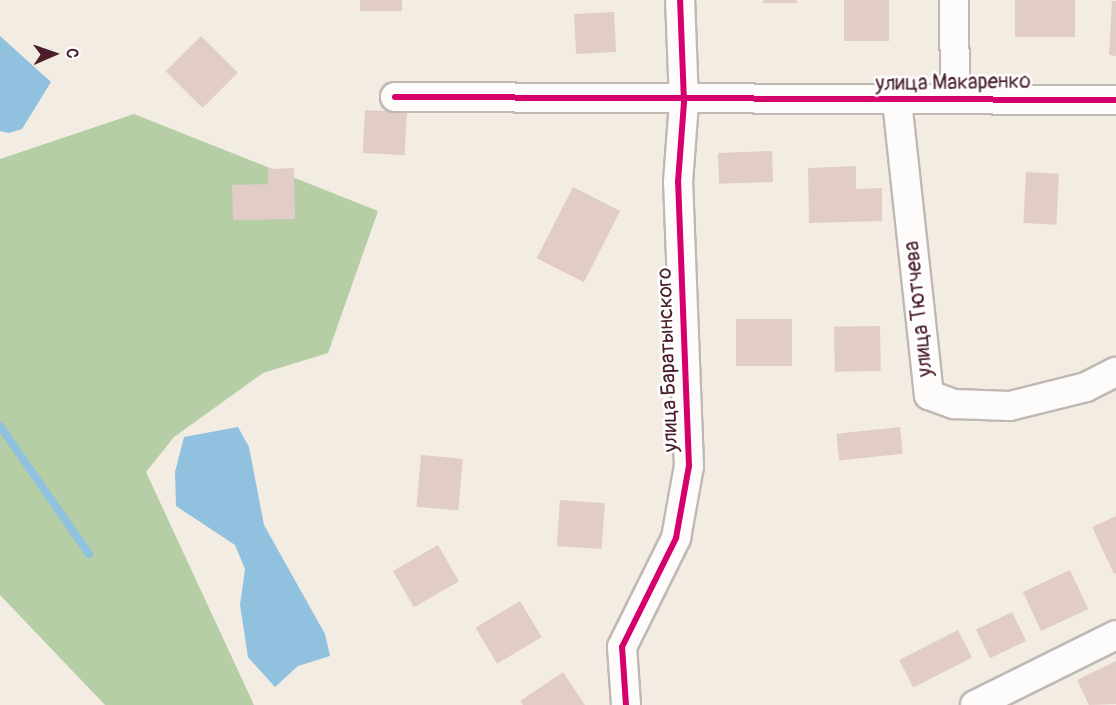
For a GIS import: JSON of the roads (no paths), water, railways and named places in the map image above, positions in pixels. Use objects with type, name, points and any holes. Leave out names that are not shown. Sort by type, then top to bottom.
[{"type":"street","name":"улица Баратынского","points":[[626,705],[622,648],[676,538],[688,466],[678,182],[684,102],[680,0]]},
{"type":"street","points":[[954,0],[955,97]]},
{"type":"street","name":"улица Макаренко","points":[[395,97],[684,102],[897,100],[955,97],[1116,100]]},
{"type":"street","name":"улица Тютчева","points":[[897,100],[928,395],[954,404],[1010,406],[1086,387],[1116,372]]},
{"type":"street","points":[[975,705],[1116,635]]},
{"type":"water","points":[[0,36],[51,82],[22,129],[9,133],[0,131]]},
{"type":"water","points":[[238,427],[249,447],[264,525],[325,634],[330,656],[298,666],[275,687],[248,657],[240,605],[245,569],[235,545],[176,506],[175,472],[184,437]]},
{"type":"waterway","points":[[0,426],[89,554]]}]
